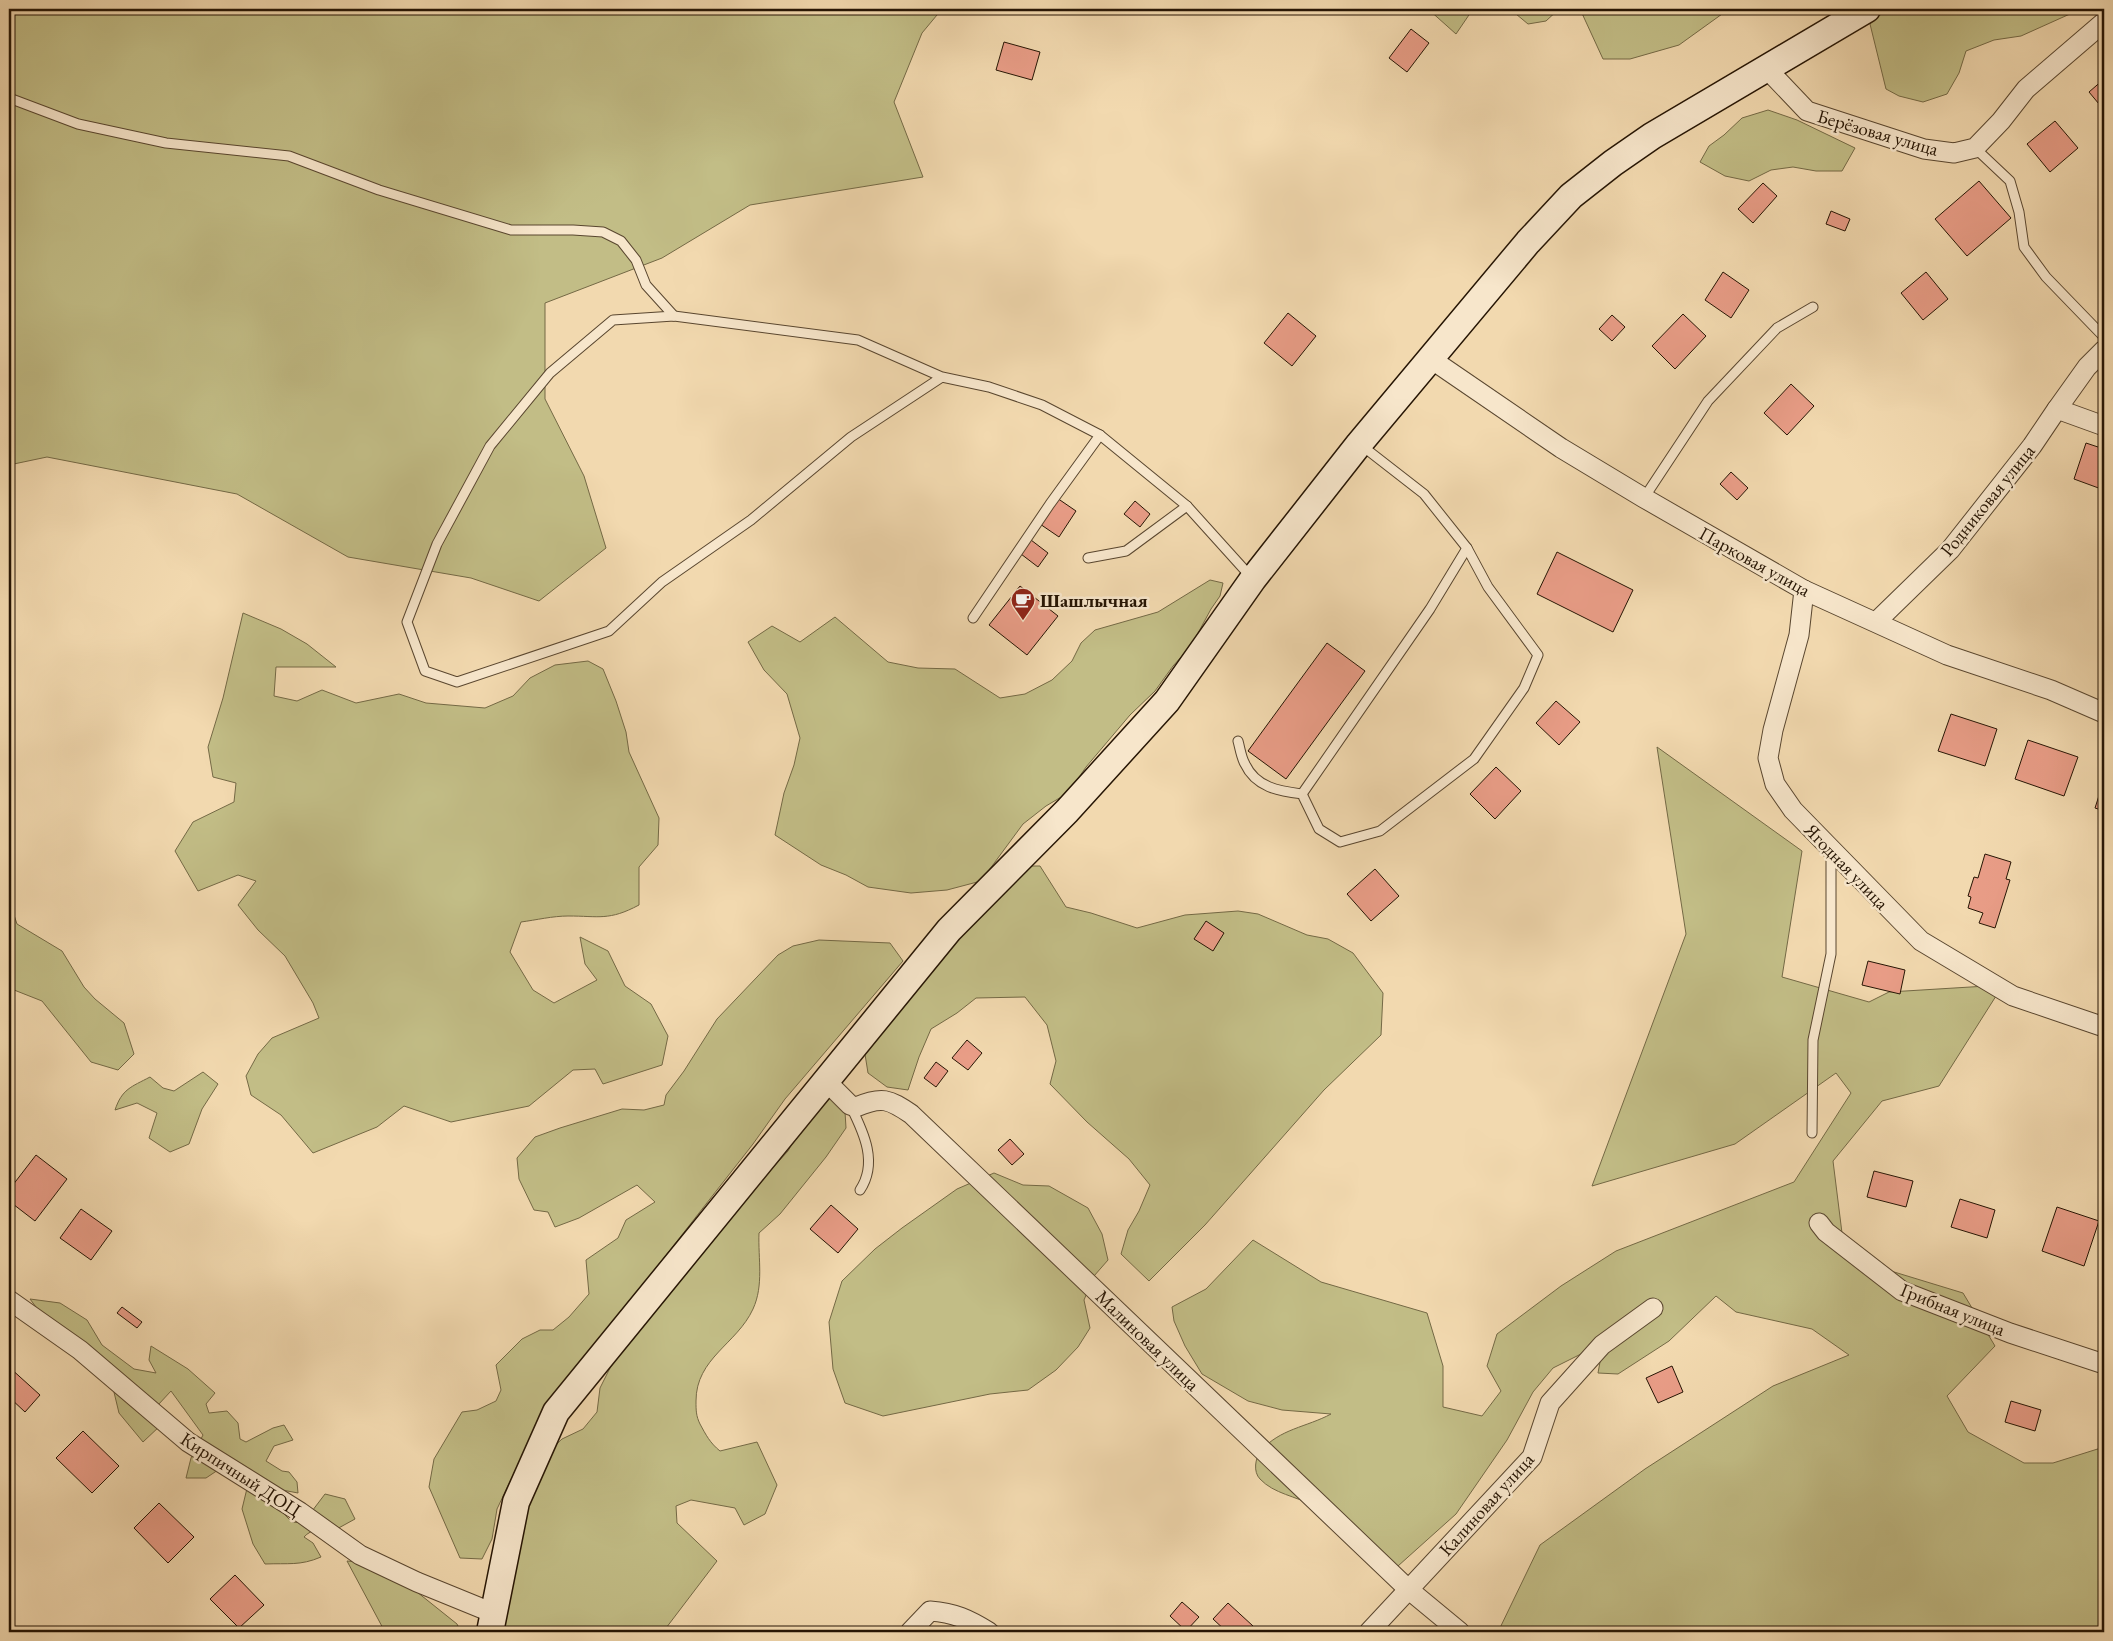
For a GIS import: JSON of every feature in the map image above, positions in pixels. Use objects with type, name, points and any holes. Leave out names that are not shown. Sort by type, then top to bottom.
[{"type":"main road","points":[[492,1623],[516,1502],[556,1412],[949,930],[1067,811],[1167,701],[1253,579],[1359,444],[1507,266],[1571,196],[1613,163],[1652,136],[1767,70],[1867,9]]},
{"type":"street","points":[[1975,148],[2001,122],[2026,89],[2104,22]]},
{"type":"street","name":"Берёзовая улица","points":[[1767,70],[1807,111],[1924,149],[1954,153],[1975,148]]},
{"type":"street","name":"Родниковая улица","points":[[1876,622],[1950,550],[2032,446],[2087,367],[2104,350]]},
{"type":"street","name":"Парковая улица","points":[[1430,359],[1562,448],[1644,498],[1804,590],[1947,655],[2051,690],[2104,713]]},
{"type":"street","points":[[2057,409],[2104,426]]},
{"type":"street","name":"Ягодная улица","points":[[1804,590],[1800,635],[1773,730],[1768,758],[1775,784],[1793,810],[1921,941],[2013,996],[2104,1028]]},
{"type":"street","points":[[827,1082],[850,1105]]},
{"type":"street","name":"Малиновая улица","points":[[850,1105],[856,1107],[869,1101],[891,1100],[911,1114],[1408,1589],[1460,1632]]},
{"type":"street","name":"Грибная улица","points":[[1819,1223],[1826,1232],[1902,1292],[2010,1333],[2104,1364]]},
{"type":"street","name":"Кирпичный ДОЦ","points":[[9,1300],[80,1350],[188,1442],[300,1512],[360,1555],[417,1582],[492,1623]]},
{"type":"street","name":"Калиновая улица","points":[[1369,1632],[1532,1458],[1550,1403],[1602,1345],[1653,1308]]},
{"type":"street","points":[[910,1632],[930,1611],[948,1612],[969,1619],[989,1632]]},
{"type":"lane","points":[[9,98],[78,124],[166,142],[289,156],[379,190],[511,230],[603,232],[621,240],[636,260],[646,285],[674,316]]},
{"type":"lane","points":[[1975,148],[2010,181],[2019,212],[2024,248],[2046,277],[2104,338]]},
{"type":"lane","points":[[1644,498],[1708,401],[1777,328],[1813,307]]},
{"type":"lane","points":[[942,377],[851,437],[751,520],[662,582],[609,631],[457,682],[425,671],[407,622],[437,544],[490,446],[550,373],[613,320],[674,316],[858,340],[942,377],[989,387],[1042,404],[1100,435],[1187,506],[1253,579]]},
{"type":"lane","points":[[973,618],[1050,504],[1100,435]]},
{"type":"lane","points":[[1302,794],[1319,829],[1340,842],[1380,831],[1474,759],[1524,688],[1538,655],[1488,587],[1468,548],[1424,494],[1359,444]]},
{"type":"lane","points":[[1088,558],[1126,551],[1187,506]]},
{"type":"lane","points":[[1302,794],[1430,609],[1468,548]]},
{"type":"lane","points":[[1238,741],[1245,765],[1260,782],[1275,791],[1302,794]]},
{"type":"lane","points":[[1812,1133],[1813,1040],[1831,954],[1831,850]]},
{"type":"lane","points":[[850,1105],[868,1147],[868,1164],[864,1184],[860,1190]]},
{"type":"shaded area","points":[[9,9],[942,9],[922,33],[894,102],[923,177],[750,205],[662,258],[545,303],[545,399],[584,476],[606,548],[539,601],[471,578],[348,557],[237,494],[47,457],[9,465]]},
{"type":"shaded area","points":[[1428,9],[1473,9],[1456,34]]},
{"type":"shaded area","points":[[1510,9],[1559,9],[1546,21],[1528,24]]},
{"type":"shaded area","points":[[1580,9],[1729,9],[1679,45],[1630,59],[1603,59]]},
{"type":"shaded area","points":[[1887,9],[2081,9],[2021,36],[1994,40],[1966,51],[1959,73],[1947,94],[1923,102],[1899,96],[1886,89],[1870,24]]},
{"type":"shaded area","points":[[1768,110],[1797,120],[1855,148],[1842,171],[1816,171],[1793,167],[1771,170],[1749,181],[1725,176],[1700,162],[1709,146],[1742,118]]},
{"type":"shaded area","points":[[1210,580],[1223,583],[1220,596],[1191,646],[1173,666],[1155,691],[1130,715],[1086,767],[1068,793],[1046,806],[1023,824],[981,881],[947,890],[911,893],[868,887],[846,875],[821,865],[775,835],[784,793],[794,765],[800,738],[787,694],[764,670],[748,642],[772,626],[800,642],[835,617],[888,662],[918,668],[955,669],[1000,698],[1025,694],[1052,680],[1072,661],[1081,643],[1095,630],[1158,612]]},
{"type":"shaded area","points":[[243,613],[281,629],[307,644],[336,667],[276,667],[274,696],[297,701],[322,690],[356,703],[399,694],[426,703],[485,708],[513,696],[530,678],[555,665],[588,661],[603,669],[626,732],[629,752],[659,818],[658,845],[639,867],[639,905],[612,916],[562,916],[521,922],[510,952],[533,990],[554,1003],[597,980],[585,964],[580,937],[608,951],[625,986],[651,1004],[668,1036],[662,1065],[603,1084],[595,1069],[573,1070],[529,1106],[451,1122],[404,1106],[377,1127],[313,1153],[281,1115],[251,1095],[246,1076],[258,1054],[272,1038],[319,1018],[313,1003],[285,956],[258,930],[238,905],[256,881],[238,875],[198,891],[175,851],[193,822],[234,802],[236,783],[213,777],[208,747],[223,698]]},
{"type":"shaded area","points":[[1657,747],[1802,851],[1782,977],[1869,1002],[1889,992],[2003,985],[1939,1086],[1882,1101],[1833,1161],[1845,1257],[1963,1293],[1995,1346],[1947,1396],[1968,1432],[2024,1463],[2053,1463],[2104,1447],[2104,1632],[1498,1632],[1540,1545],[1645,1469],[1773,1386],[1849,1355],[1812,1329],[1736,1312],[1716,1296],[1669,1341],[1618,1374],[1598,1373],[1602,1351],[1583,1353],[1553,1368],[1533,1392],[1507,1440],[1456,1514],[1398,1566],[1314,1506],[1272,1488],[1260,1479],[1256,1473],[1257,1457],[1268,1444],[1285,1433],[1331,1414],[1282,1410],[1248,1401],[1202,1374],[1185,1346],[1174,1321],[1172,1307],[1206,1289],[1253,1240],[1321,1282],[1427,1313],[1443,1366],[1443,1407],[1482,1416],[1501,1391],[1487,1366],[1497,1334],[1561,1286],[1616,1251],[1794,1182],[1851,1093],[1836,1073],[1735,1144],[1592,1186],[1686,934]]},
{"type":"shaded area","points":[[1026,866],[1040,866],[1066,907],[1137,928],[1185,915],[1238,911],[1258,914],[1307,935],[1328,939],[1353,953],[1383,993],[1381,1035],[1324,1090],[1205,1225],[1149,1281],[1121,1254],[1128,1230],[1139,1211],[1150,1185],[1129,1159],[1087,1122],[1050,1084],[1056,1061],[1047,1025],[1025,997],[976,998],[957,1013],[931,1029],[908,1090],[887,1087],[868,1073],[864,1048],[960,935]]},
{"type":"shaded area","points":[[9,900],[17,924],[62,951],[84,987],[95,999],[124,1023],[134,1054],[118,1070],[91,1062],[42,1001],[9,988]]},
{"type":"shaded area","points":[[819,940],[890,943],[903,961],[785,1099],[753,1144],[645,1282],[603,1342],[545,1408],[497,1509],[492,1539],[482,1559],[460,1558],[429,1487],[434,1459],[462,1412],[477,1410],[496,1401],[501,1390],[496,1365],[522,1339],[540,1330],[553,1330],[569,1317],[589,1294],[586,1260],[618,1238],[626,1220],[655,1202],[637,1185],[579,1218],[555,1227],[548,1212],[534,1210],[519,1179],[517,1158],[535,1137],[622,1109],[644,1110],[664,1105],[666,1095],[684,1071],[717,1019],[778,955],[793,946]]},
{"type":"shaded area","points":[[203,1072],[218,1084],[202,1109],[189,1144],[170,1152],[149,1138],[157,1113],[137,1103],[115,1110],[121,1097],[128,1089],[150,1077],[163,1088],[174,1091]]},
{"type":"shaded area","points":[[844,1095],[846,1128],[826,1157],[780,1214],[759,1233],[759,1281],[753,1309],[746,1321],[710,1362],[698,1386],[696,1410],[700,1424],[711,1442],[720,1451],[757,1442],[777,1485],[765,1514],[744,1525],[735,1508],[691,1500],[676,1506],[677,1523],[717,1561],[663,1632],[495,1632],[527,1509],[545,1455],[562,1439],[583,1429],[597,1412],[600,1388],[613,1362],[730,1215],[788,1151],[811,1111],[827,1096]]},
{"type":"shaded area","points":[[994,1173],[1023,1185],[1049,1186],[1088,1208],[1102,1234],[1108,1260],[1094,1276],[1084,1300],[1090,1328],[1078,1347],[1056,1370],[1028,1390],[990,1394],[883,1416],[845,1403],[833,1369],[829,1322],[842,1281],[875,1249],[902,1228],[957,1189]]},
{"type":"shaded area","points":[[30,1299],[60,1303],[87,1320],[102,1345],[134,1369],[156,1373],[149,1360],[151,1346],[188,1369],[215,1393],[206,1404],[209,1413],[227,1411],[238,1423],[240,1439],[246,1442],[273,1428],[284,1425],[293,1440],[274,1446],[266,1461],[282,1471],[289,1472],[297,1482],[298,1493],[277,1489],[278,1508],[292,1522],[303,1523],[325,1494],[345,1499],[355,1519],[335,1530],[318,1529],[304,1537],[313,1543],[321,1557],[300,1563],[265,1564],[253,1544],[242,1509],[250,1476],[218,1470],[206,1478],[186,1478],[191,1458],[203,1435],[171,1391],[158,1405],[161,1425],[143,1442],[119,1413],[113,1388],[39,1311]]},
{"type":"shaded area","points":[[347,1561],[382,1564],[457,1624],[461,1632],[385,1632]]},
{"type":"building","points":[[1411,29],[1429,43],[1407,72],[1389,58]]},
{"type":"building","points":[[1004,42],[1040,52],[1032,80],[996,70]]},
{"type":"building","points":[[2104,79],[2104,110],[2089,92]]},
{"type":"building","points":[[2055,121],[2078,148],[2050,172],[2027,144]]},
{"type":"building","points":[[1979,181],[2011,218],[1967,256],[1935,219]]},
{"type":"building","points":[[1763,183],[1777,196],[1753,223],[1738,209]]},
{"type":"building","points":[[1831,211],[1850,219],[1845,231],[1826,224]]},
{"type":"building","points":[[1723,272],[1749,290],[1731,318],[1705,300]]},
{"type":"building","points":[[1926,272],[1948,299],[1923,320],[1901,293]]},
{"type":"building","points":[[1288,313],[1316,336],[1292,366],[1264,343]]},
{"type":"building","points":[[1683,314],[1706,336],[1675,369],[1652,346]]},
{"type":"building","points":[[1612,315],[1625,327],[1612,341],[1599,329]]},
{"type":"building","points":[[1791,384],[1814,406],[1787,435],[1764,413]]},
{"type":"building","points":[[2086,443],[2104,449],[2104,490],[2074,479]]},
{"type":"building","points":[[1731,472],[1748,488],[1737,500],[1720,484]]},
{"type":"building","points":[[1057,498],[1076,511],[1059,537],[1040,524]]},
{"type":"building","points":[[1135,501],[1150,514],[1140,527],[1124,514]]},
{"type":"building","points":[[1031,540],[1048,553],[1038,567],[1021,554]]},
{"type":"building","points":[[1557,552],[1633,590],[1613,632],[1537,594]]},
{"type":"building","name":"Шашлычная","points":[[1020,586],[1058,616],[1027,655],[989,625]]},
{"type":"building","points":[[1327,643],[1365,671],[1286,779],[1248,751]]},
{"type":"building","points":[[1556,701],[1580,722],[1559,745],[1536,723]]},
{"type":"building","points":[[1951,714],[1997,729],[1985,766],[1938,751]]},
{"type":"building","points":[[2028,740],[2078,757],[2064,796],[2015,779]]},
{"type":"building","points":[[1496,767],[1521,791],[1495,819],[1470,794]]},
{"type":"building","points":[[2104,780],[2104,811],[2095,808]]},
{"type":"building","points":[[1985,854],[2011,862],[2006,879],[2010,880],[1995,928],[1979,923],[1983,913],[1968,908],[1971,897],[1968,896],[1974,877],[1978,878]]},
{"type":"building","points":[[1375,869],[1399,896],[1371,921],[1347,894]]},
{"type":"building","points":[[1206,921],[1224,933],[1213,951],[1194,939]]},
{"type":"building","points":[[1868,961],[1905,970],[1900,994],[1862,985]]},
{"type":"building","points":[[967,1040],[982,1053],[968,1070],[952,1058]]},
{"type":"building","points":[[936,1062],[948,1071],[936,1087],[924,1078]]},
{"type":"building","points":[[1010,1139],[1024,1154],[1012,1165],[998,1150]]},
{"type":"building","points":[[36,1155],[67,1179],[35,1221],[9,1201],[9,1190]]},
{"type":"building","points":[[1874,1171],[1913,1181],[1906,1207],[1867,1197]]},
{"type":"building","points":[[1960,1199],[1995,1210],[1987,1238],[1951,1227]]},
{"type":"building","points":[[831,1205],[858,1229],[838,1253],[810,1229]]},
{"type":"building","points":[[2057,1207],[2099,1221],[2084,1266],[2042,1251]]},
{"type":"building","points":[[81,1209],[112,1231],[91,1260],[60,1238]]},
{"type":"building","points":[[122,1307],[142,1322],[137,1328],[117,1313]]},
{"type":"building","points":[[1672,1366],[1683,1392],[1658,1403],[1646,1378]]},
{"type":"building","points":[[9,1367],[40,1395],[25,1412],[9,1397]]},
{"type":"building","points":[[2011,1401],[2041,1410],[2035,1431],[2005,1422]]},
{"type":"building","points":[[83,1431],[119,1466],[92,1493],[56,1458]]},
{"type":"building","points":[[159,1503],[194,1537],[168,1563],[134,1528]]},
{"type":"building","points":[[235,1575],[264,1605],[239,1628],[210,1599]]},
{"type":"building","points":[[1182,1602],[1199,1617],[1186,1631],[1170,1616]]},
{"type":"building","points":[[1228,1603],[1253,1626],[1247,1632],[1227,1632],[1213,1619]]},
{"type":"place","name":"Шашлычная","points":[[1023,621]]}]
